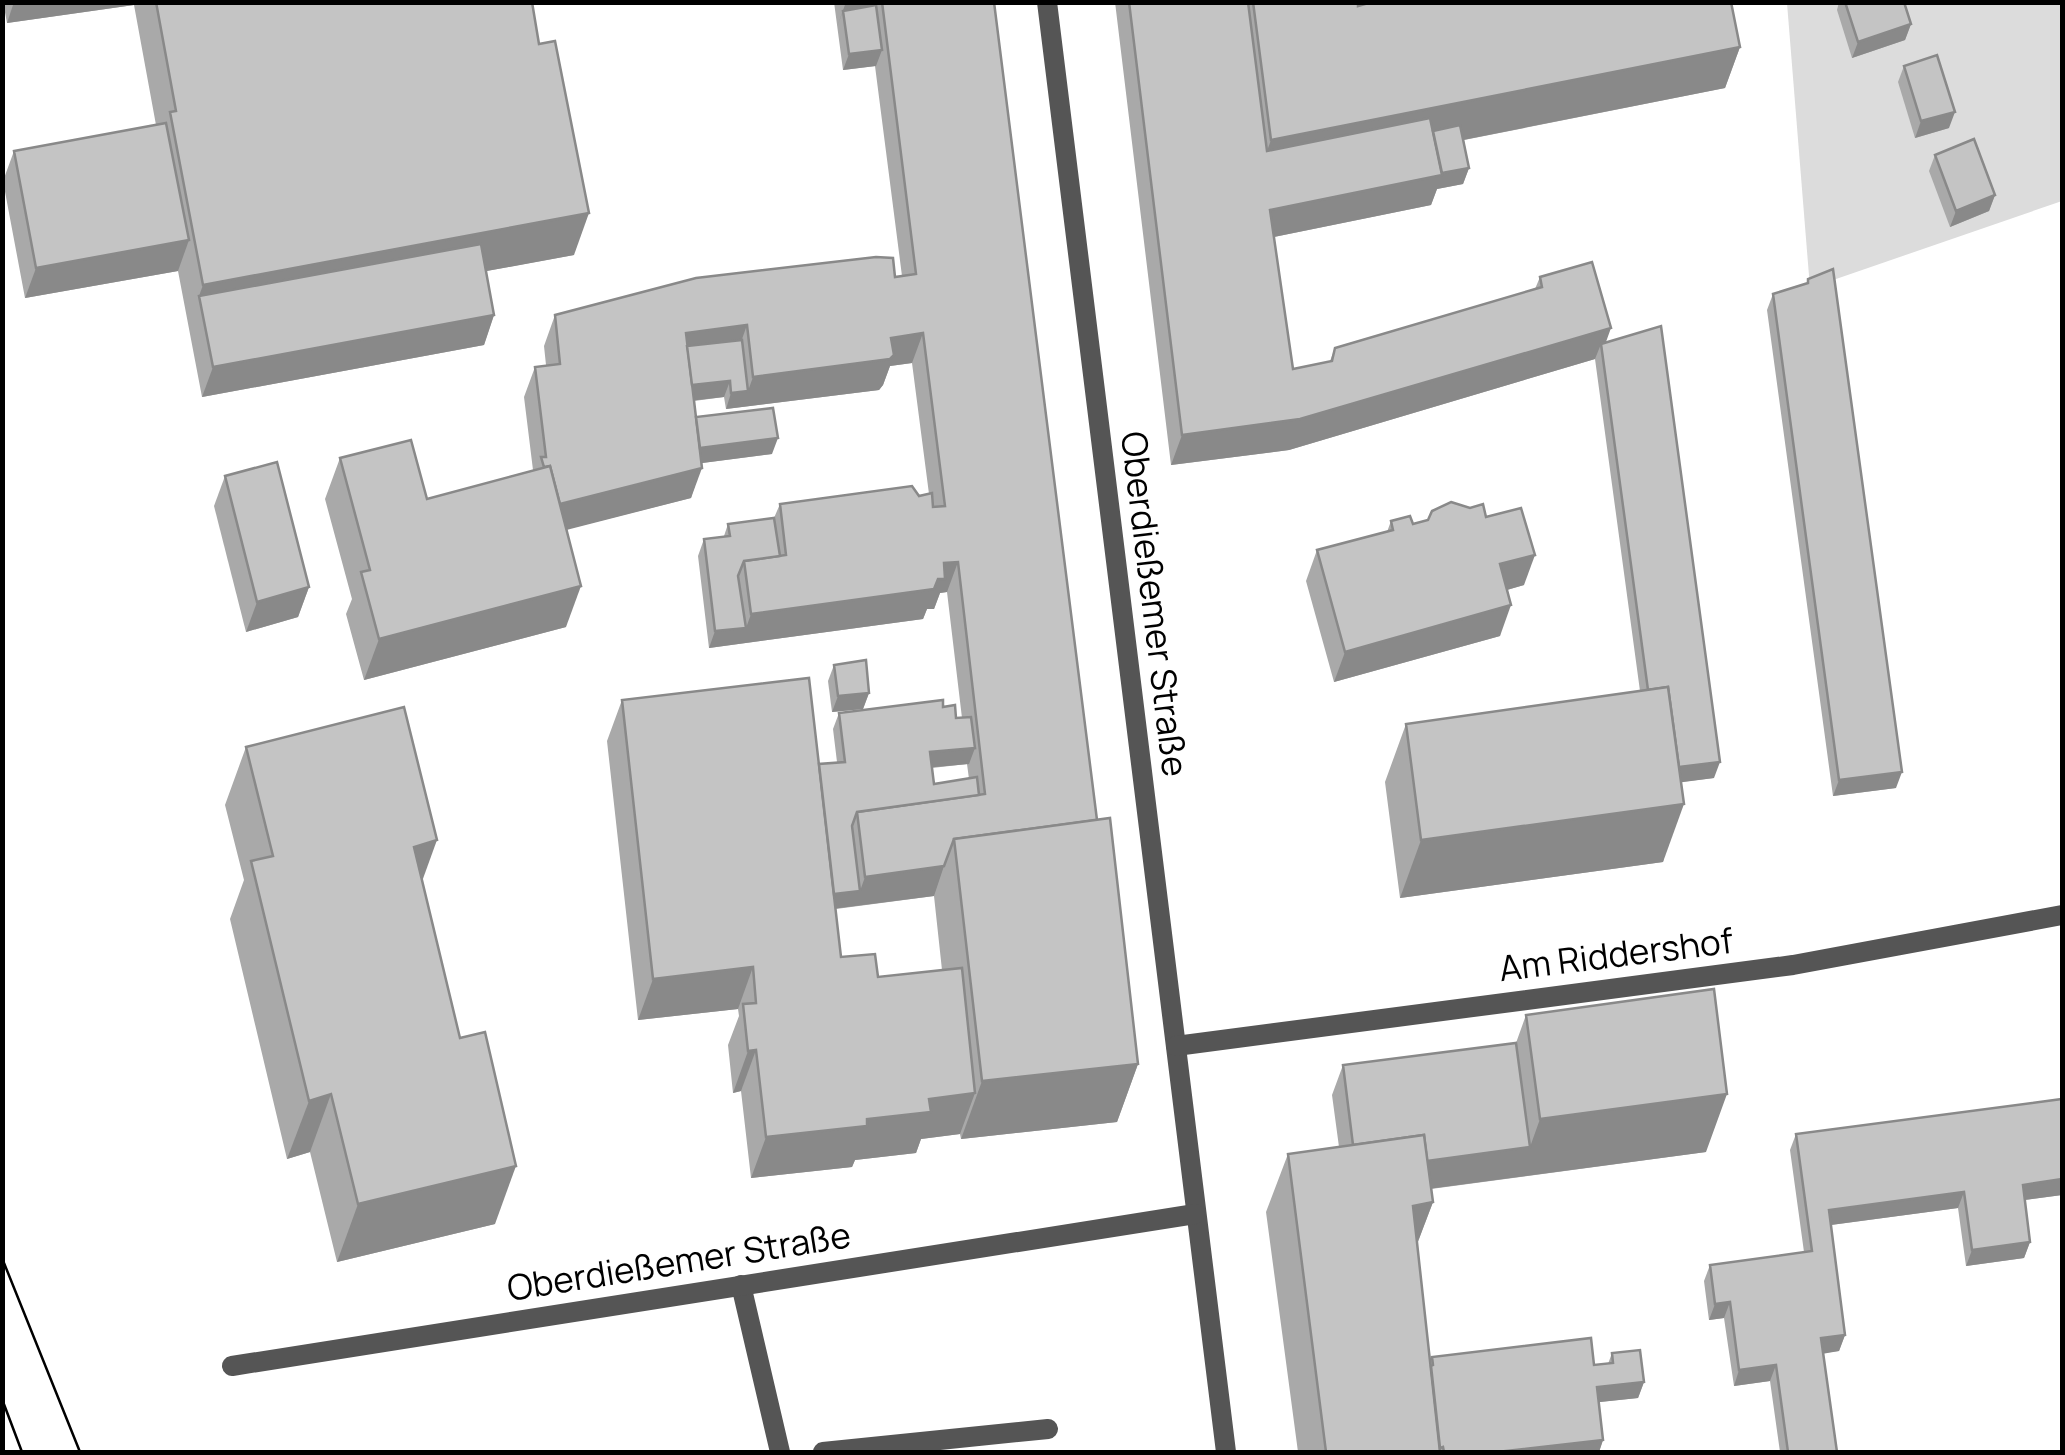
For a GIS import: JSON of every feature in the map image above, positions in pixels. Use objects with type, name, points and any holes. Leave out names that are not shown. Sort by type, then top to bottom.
[{"type":"street","name":"Oberdießemer Straße","points":[[1047,2],[1226,1452]]},
{"type":"street","name":"Am Riddershof","points":[[1176,1046],[1792,965],[2062,915]]},
{"type":"street","name":"Oberdießemer Straße","points":[[232,1366],[1195,1214]]},
{"type":"street","points":[[740,1285],[780,1452]]},
{"type":"street","points":[[824,1452],[1048,1429]]},
{"type":"shaded area","points":[[1787,3],[2062,3],[2062,201],[1810,288]]},
{"type":"building","points":[[156,2],[532,2],[539,44],[555,41],[589,213],[203,285],[170,112],[176,111]]},
{"type":"building","points":[[882,2],[994,2],[1097,820],[954,839],[944,866],[865,877],[857,812],[985,794],[958,562],[944,563],[945,579],[938,579],[934,589],[751,614],[744,561],[786,555],[780,504],[912,486],[919,496],[932,493],[933,507],[945,506],[923,333],[891,338],[894,355],[890,359],[753,377],[747,325],[686,333],[702,468],[560,504],[550,466],[544,467],[541,457],[546,457],[535,367],[560,364],[555,315],[696,278],[876,257],[893,258],[895,277],[916,274]]},
{"type":"building","points":[[1129,2],[1248,2],[1267,151],[1430,118],[1442,175],[1270,210],[1293,369],[1332,361],[1335,348],[1542,287],[1540,277],[1592,262],[1611,328],[1300,419],[1182,435]]},
{"type":"building","points":[[1253,2],[1358,2],[1358,6],[1372,2],[1731,2],[1740,47],[1271,140]]},
{"type":"building","points":[[1845,2],[1904,2],[1911,24],[1858,42]]},
{"type":"building","points":[[876,5],[882,50],[849,54],[843,11]]},
{"type":"building","points":[[1937,55],[1955,112],[1921,121],[1904,66]]},
{"type":"building","points":[[166,123],[189,240],[36,268],[14,151]]},
{"type":"building","points":[[1460,125],[1469,168],[1442,173],[1433,131]]},
{"type":"building","points":[[1974,139],[1995,195],[1956,211],[1935,155]]},
{"type":"building","points":[[481,244],[494,315],[213,367],[199,296]]},
{"type":"building","points":[[1833,269],[1902,772],[1839,780],[1773,294],[1808,283],[1808,279]]},
{"type":"building","points":[[1661,326],[1720,762],[1679,767],[1668,687],[1648,690],[1601,344]]},
{"type":"building","points":[[742,340],[748,391],[731,393],[730,381],[692,385],[687,346]]},
{"type":"building","points":[[773,408],[778,438],[700,448],[696,417]]},
{"type":"building","points":[[411,440],[427,499],[550,466],[581,586],[379,639],[361,572],[370,570],[340,458]]},
{"type":"building","points":[[277,462],[309,587],[257,602],[225,476]]},
{"type":"building","points":[[1451,502],[1470,508],[1483,504],[1486,517],[1521,508],[1535,555],[1500,564],[1511,605],[1345,652],[1317,550],[1393,530],[1391,521],[1410,516],[1413,524],[1428,520],[1432,511]]},
{"type":"building","points":[[774,518],[780,556],[744,561],[738,576],[746,628],[715,631],[704,539],[730,536],[728,524]]},
{"type":"building","points":[[866,660],[869,693],[838,696],[834,665]]},
{"type":"building","points":[[809,678],[841,957],[875,954],[878,977],[962,968],[975,1093],[929,1099],[931,1112],[867,1119],[867,1126],[766,1137],[756,1050],[748,1051],[743,1004],[756,1003],[753,967],[653,979],[622,700]]},
{"type":"building","points":[[1668,687],[1684,804],[1421,840],[1406,724]]},
{"type":"building","points":[[943,700],[943,707],[955,705],[956,718],[971,717],[975,748],[930,752],[934,784],[977,777],[979,795],[857,812],[852,826],[860,891],[834,894],[819,764],[845,762],[839,713]]},
{"type":"building","points":[[404,707],[437,840],[414,847],[460,1038],[485,1032],[516,1166],[358,1204],[331,1094],[309,1101],[251,861],[273,856],[246,747]]},
{"type":"building","points":[[1110,818],[1138,1064],[982,1081],[954,839]]},
{"type":"building","points":[[1714,989],[1727,1094],[1540,1119],[1526,1015]]},
{"type":"building","points":[[1516,1043],[1530,1147],[1427,1161],[1424,1135],[1353,1145],[1343,1065]]},
{"type":"building","points":[[2062,1099],[2062,1179],[2023,1185],[2030,1242],[1972,1250],[1964,1192],[1829,1210],[1845,1335],[1821,1338],[1837,1452],[1788,1452],[1776,1365],[1739,1370],[1730,1302],[1715,1304],[1710,1265],[1812,1251],[1796,1134]]},
{"type":"building","points":[[1424,1135],[1433,1202],[1413,1206],[1440,1452],[1326,1452],[1288,1154]]},
{"type":"building","points":[[1591,1338],[1594,1365],[1613,1363],[1612,1353],[1640,1350],[1644,1382],[1597,1387],[1603,1440],[1497,1452],[1444,1452],[1440,1448],[1432,1357]]},
{"type":"tram line","points":[[2,1258],[80,1452]]},
{"type":"tram line","points":[[2,1399],[22,1452]]}]
